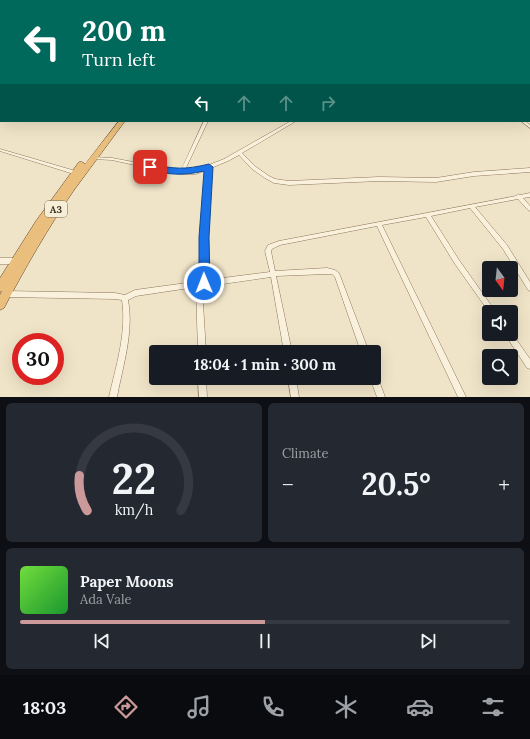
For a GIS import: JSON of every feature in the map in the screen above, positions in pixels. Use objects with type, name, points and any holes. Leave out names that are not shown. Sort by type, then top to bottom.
[{"type":"highway","name":"A3","points":[[0,287],[15,261],[59,194],[77,173],[115,122]]},
{"type":"highway","name":"A3","points":[[0,305],[42,230],[77,173],[93,158],[121,122]]},
{"type":"street","points":[[182,172],[206,122]]},
{"type":"street","points":[[93,158],[112,159],[170,171],[196,172],[239,152],[292,122]]},
{"type":"street","points":[[0,150],[77,173]]},
{"type":"street","points":[[239,152],[254,168],[267,177],[274,181],[289,183],[379,179],[436,180],[474,174],[530,170]]},
{"type":"street","points":[[202,345],[202,284],[209,167]]},
{"type":"street","points":[[287,345],[268,251],[273,245],[518,196],[530,195]]},
{"type":"street","points":[[518,196],[530,209]]},
{"type":"street","points":[[471,206],[505,247],[530,288]]},
{"type":"street","points":[[428,215],[467,277],[488,305]]},
{"type":"street","points":[[379,225],[462,397]]},
{"type":"street","points":[[0,261],[15,261]]},
{"type":"street","points":[[6,294],[114,296],[125,298],[135,293],[273,274],[326,271],[335,274],[362,345]]},
{"type":"street","points":[[113,397],[126,327],[125,298]]},
{"type":"street","points":[[513,341],[530,365]]},
{"type":"street","points":[[202,385],[203,397]]},
{"type":"street","points":[[293,385],[295,397]]},
{"type":"street","points":[[377,385],[381,397]]},
{"type":"route","points":[[150,167],[170,171],[196,172],[209,167],[204,237],[204,283]]}]
